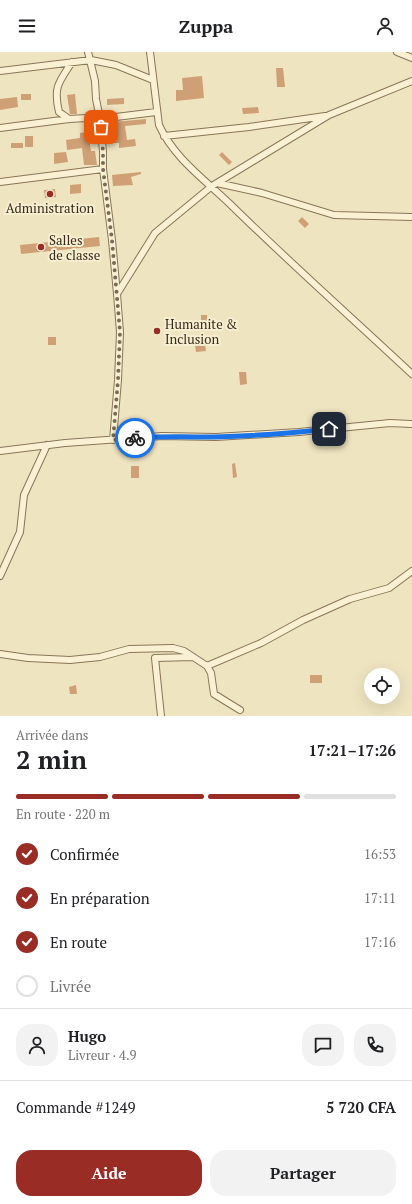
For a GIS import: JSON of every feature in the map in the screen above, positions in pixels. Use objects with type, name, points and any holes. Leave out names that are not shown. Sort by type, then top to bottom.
[{"type":"street","points":[[88,52],[91,60],[100,119],[103,169],[112,240],[120,332],[113,440]]},
{"type":"street","points":[[150,52],[156,112],[159,125],[164,136],[176,152],[193,171],[215,185],[265,238],[412,374]]},
{"type":"street","points":[[397,52],[412,58]]},
{"type":"street","points":[[0,71],[91,60],[116,65],[153,80]]},
{"type":"street","points":[[69,119],[59,112],[55,95],[57,88],[72,62]]},
{"type":"street","points":[[117,294],[155,233],[215,185],[329,115],[412,81]]},
{"type":"street","points":[[0,128],[69,119],[100,119],[156,112]]},
{"type":"street","points":[[164,136],[249,127],[329,115]]},
{"type":"street","points":[[0,182],[103,169]]},
{"type":"street","points":[[215,185],[262,193],[334,215],[412,217]]},
{"type":"street","points":[[0,451],[47,445],[162,436],[216,437],[284,433],[390,423],[412,424]]},
{"type":"street","points":[[0,576],[20,532],[24,495],[47,445]]},
{"type":"street","points":[[207,666],[261,644],[303,620],[350,599],[389,588],[412,571]]},
{"type":"street","points":[[0,654],[28,658],[70,660],[100,657],[129,649],[173,648],[184,651],[207,666],[211,673],[214,694],[240,710]]},
{"type":"street","points":[[160,716],[155,658],[193,657]]},
{"type":"building","points":[[276,68],[283,68],[285,87],[277,87]]},
{"type":"building","points":[[202,76],[204,98],[176,101],[176,90],[183,90],[182,78]]},
{"type":"building","points":[[21,94],[31,94],[31,100],[21,100]]},
{"type":"building","points":[[75,94],[77,114],[70,114],[67,95]]},
{"type":"building","points":[[17,97],[18,107],[0,110],[0,99]]},
{"type":"building","points":[[124,98],[124,104],[107,105],[107,99]]},
{"type":"building","points":[[258,107],[259,113],[243,114],[242,108]]},
{"type":"building","points":[[146,119],[146,124],[125,126],[127,140],[135,139],[136,146],[119,148],[119,143],[114,143],[113,122]]},
{"type":"building","points":[[88,132],[91,151],[95,151],[97,165],[84,165],[82,148],[67,150],[66,140],[80,138],[80,133]]},
{"type":"building","points":[[25,136],[33,136],[33,147],[25,147]]},
{"type":"building","points":[[11,143],[23,143],[23,148],[11,148]]},
{"type":"building","points":[[66,152],[68,162],[54,164],[54,153]]},
{"type":"building","points":[[222,152],[232,162],[229,165],[219,155]]},
{"type":"building","points":[[141,172],[141,174],[131,177],[133,185],[113,186],[112,175]]},
{"type":"building","points":[[81,184],[81,193],[70,194],[70,185]]},
{"type":"building","name":"Administration","points":[[55,189],[56,197],[45,198],[44,190]]},
{"type":"building","points":[[302,217],[309,224],[305,228],[298,221]]},
{"type":"building","points":[[99,237],[100,246],[21,254],[20,245]]},
{"type":"building","points":[[201,315],[207,315],[207,326],[201,326]]},
{"type":"building","points":[[48,337],[56,337],[56,345],[48,345]]},
{"type":"building","points":[[205,344],[206,351],[196,352],[195,345]]},
{"type":"building","points":[[239,372],[246,372],[247,384],[240,385]]},
{"type":"building","points":[[235,463],[237,477],[233,478],[232,464]]},
{"type":"building","points":[[131,466],[139,466],[139,478],[131,478]]},
{"type":"building","points":[[310,675],[322,675],[322,683],[310,683]]},
{"type":"building","points":[[76,685],[77,694],[70,694],[69,687]]},
{"type":"way so far","points":[[101,127],[103,169],[112,240],[120,332],[113,440],[135,438]]},
{"type":"place","name":"Administration","points":[[50,194]]},
{"type":"place","name":"Salles de classe","points":[[41,247]]},
{"type":"place","name":"Humanite & Inclusion","points":[[157,331]]},
{"type":"route","points":[[135,438],[162,436],[216,437],[329,429]]}]
